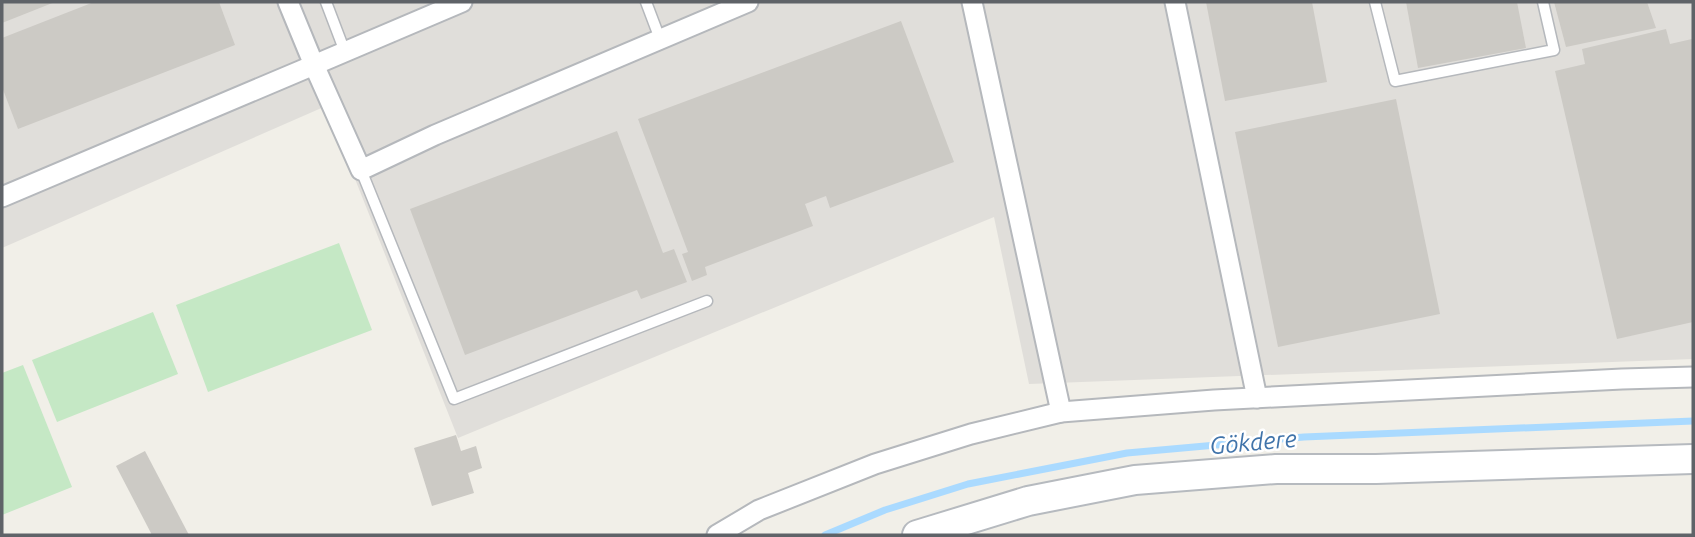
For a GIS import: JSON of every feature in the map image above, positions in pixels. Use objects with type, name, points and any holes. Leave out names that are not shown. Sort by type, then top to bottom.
[{"type":"main road","points":[[917,535],[1028,501],[1135,480],[1276,468],[1376,468],[1693,458]]},
{"type":"street","points":[[288,2],[361,170],[435,135],[748,2]]},
{"type":"street","points":[[2,197],[462,2]]},
{"type":"street","points":[[972,2],[1061,412]]},
{"type":"street","points":[[1175,2],[1257,398]]},
{"type":"street","points":[[718,535],[759,510],[876,464],[971,434],[1061,412],[1257,398],[1693,377]]},
{"type":"lane","points":[[326,2],[345,52]]},
{"type":"lane","points":[[646,2],[660,39]]},
{"type":"lane","points":[[1375,2],[1395,81],[1554,50],[1543,2]]},
{"type":"lane","points":[[361,170],[454,399],[707,300]]},
{"type":"shaded area","points":[[2,2],[1693,2],[1693,359],[1029,384],[994,217],[458,438],[326,106],[2,248]]},
{"type":"green space","points":[[339,243],[372,330],[208,392],[176,305]]},
{"type":"green space","points":[[153,312],[178,374],[57,422],[32,360]]},
{"type":"green space","points":[[23,365],[72,487],[2,515],[2,373]]},
{"type":"building","points":[[2,2],[55,2],[2,23]]},
{"type":"building","points":[[94,2],[219,2],[235,45],[18,129],[2,87],[2,38]]},
{"type":"building","points":[[1206,2],[1312,2],[1327,82],[1225,101]]},
{"type":"building","points":[[1406,2],[1517,2],[1526,48],[1418,68]]},
{"type":"building","points":[[1554,2],[1647,2],[1656,28],[1566,47]]},
{"type":"building","points":[[901,21],[954,162],[830,208],[826,196],[805,204],[813,226],[705,267],[707,275],[692,281],[682,254],[688,252],[638,119]]},
{"type":"building","points":[[1666,29],[1670,44],[1692,39],[1693,47],[1693,322],[1617,339],[1555,71],[1585,64],[1582,49]]},
{"type":"building","points":[[1396,99],[1440,314],[1278,347],[1235,132]]},
{"type":"building","points":[[617,131],[663,253],[674,249],[687,282],[641,299],[637,290],[465,355],[410,209]]},
{"type":"building","points":[[456,435],[461,451],[476,446],[482,468],[468,473],[474,493],[432,506],[414,448]]},
{"type":"building","points":[[145,451],[189,535],[152,535],[116,466]]},
{"type":"waterway","name":"Gökdere","points":[[825,535],[885,510],[968,484],[1127,453],[1304,437],[1693,421]]}]
